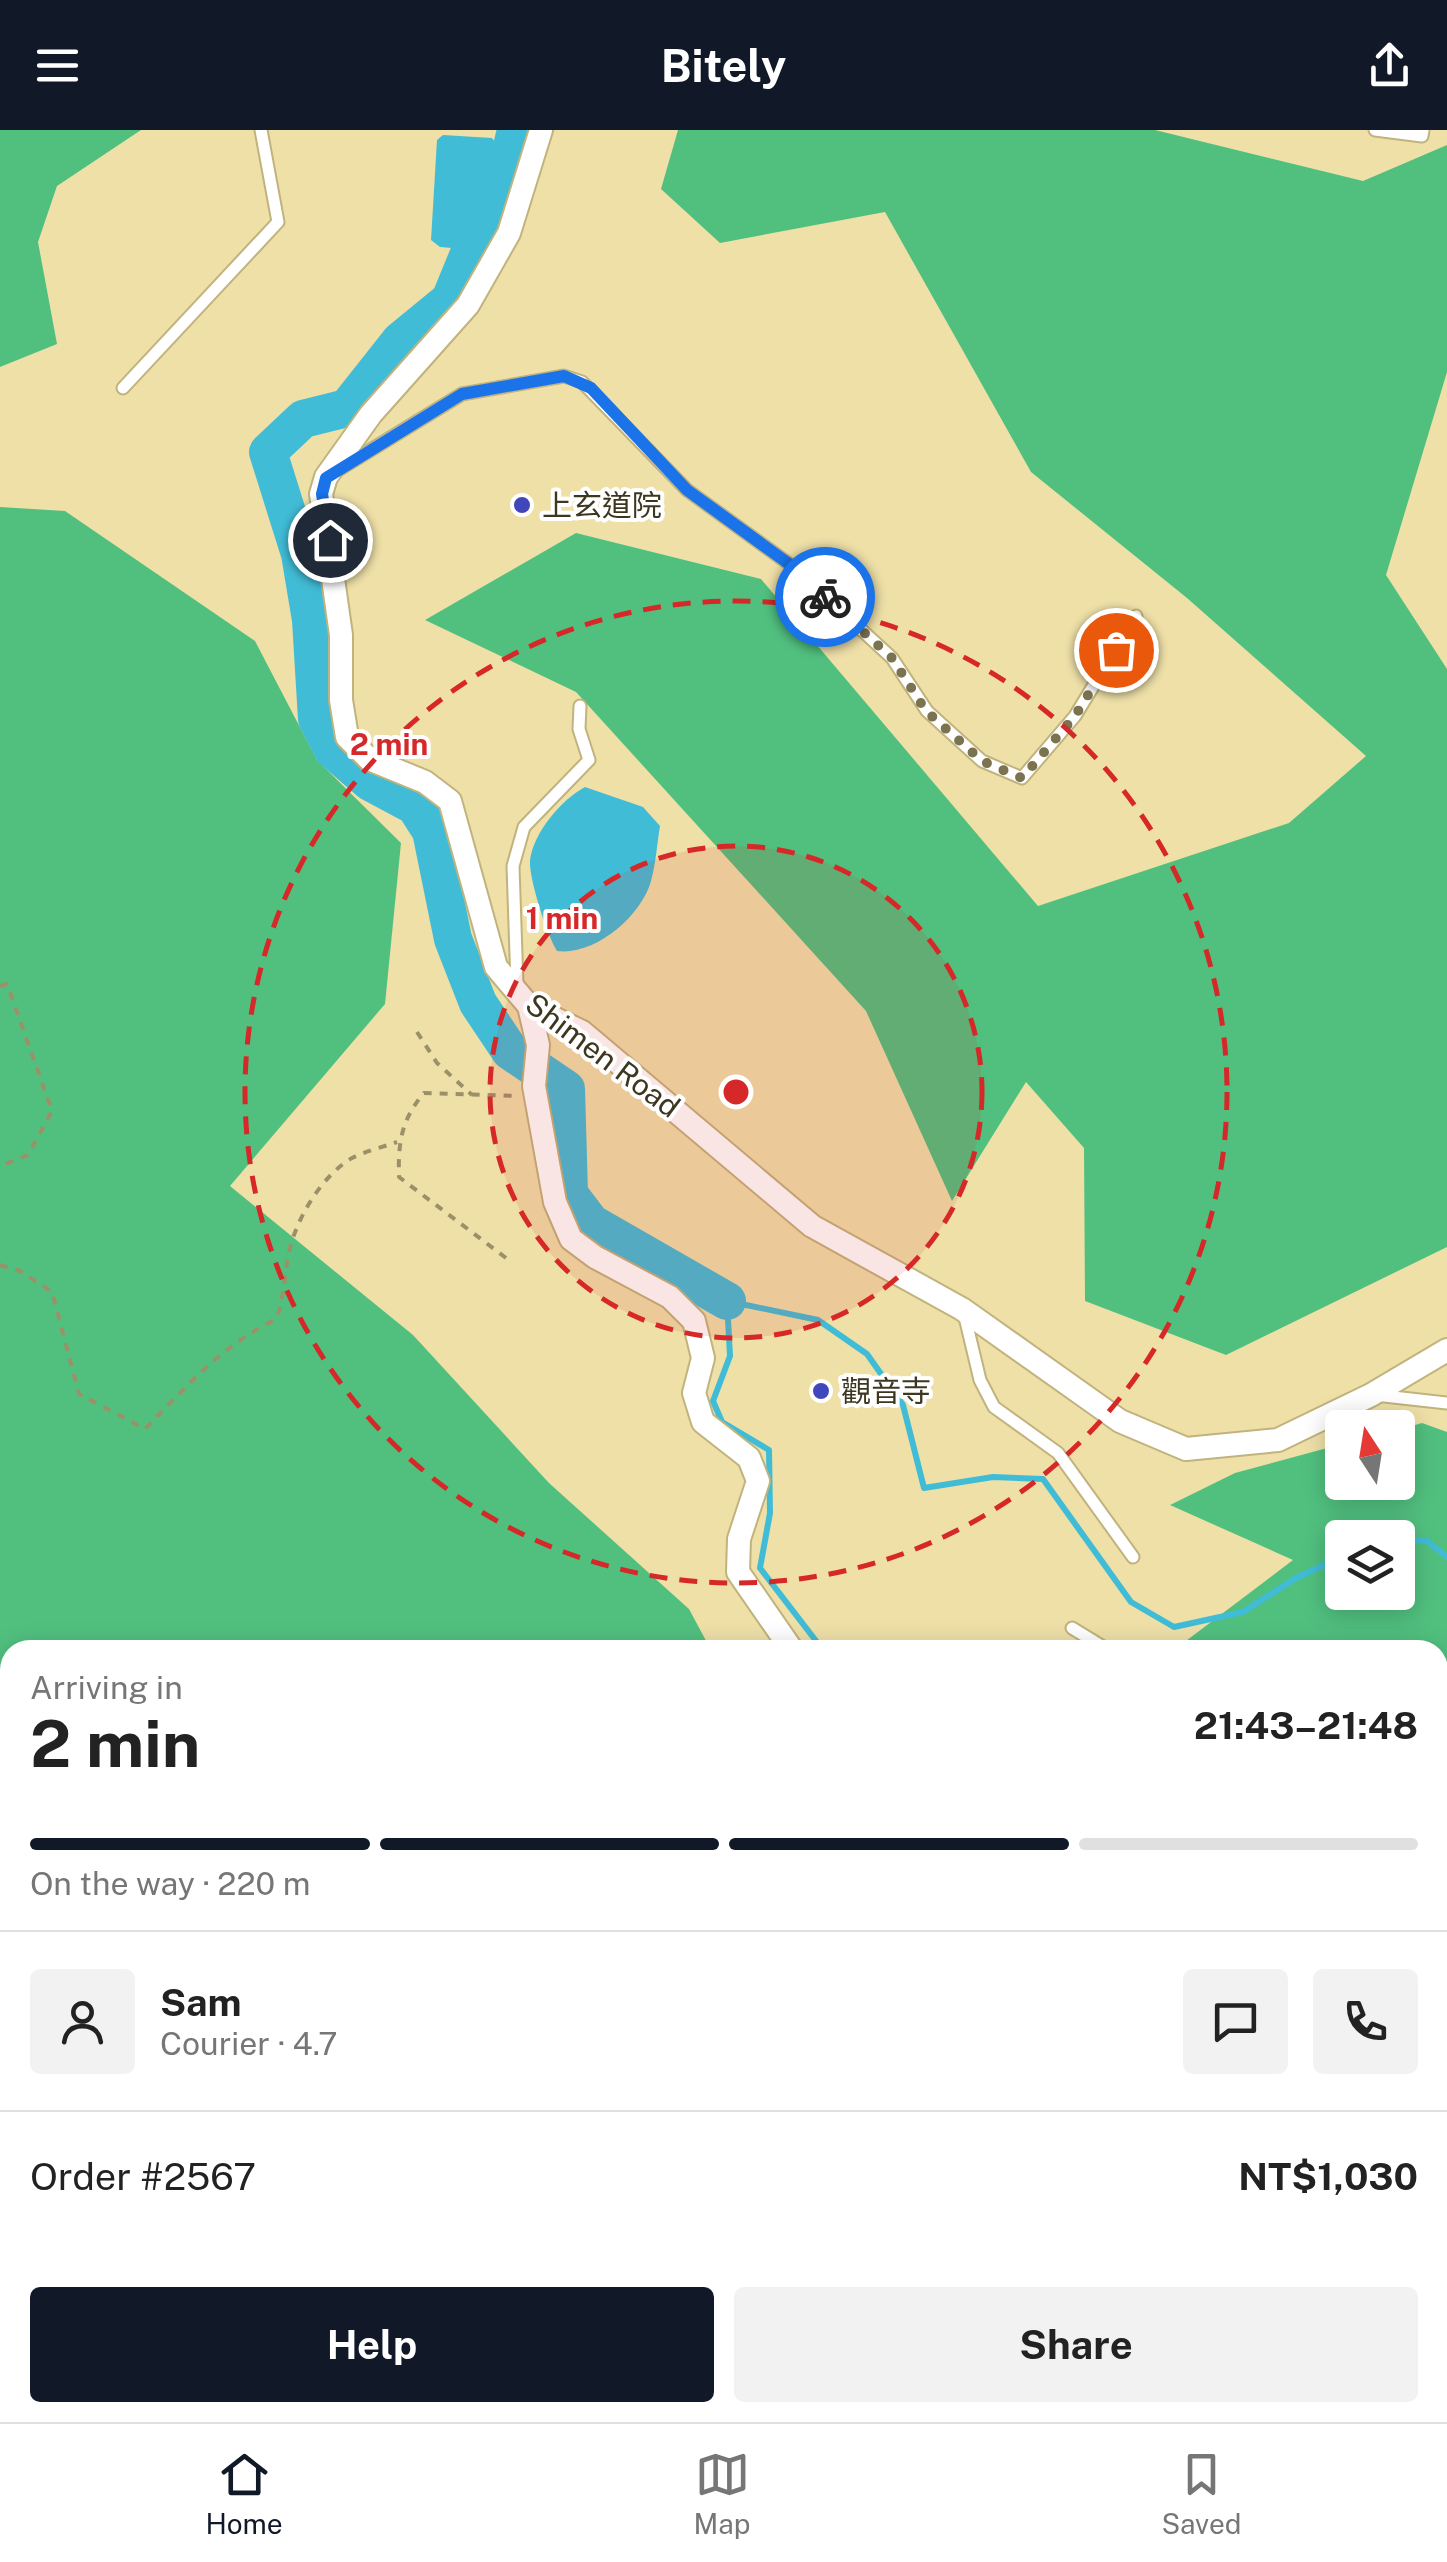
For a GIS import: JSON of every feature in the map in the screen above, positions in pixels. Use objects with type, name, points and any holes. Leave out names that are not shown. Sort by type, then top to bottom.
[{"type":"street","points":[[326,478],[371,414],[468,305],[509,234],[542,130]]},
{"type":"street","name":"Shimen Road","points":[[326,478],[322,494],[341,636],[340,700],[347,737],[369,759],[425,782],[450,801],[470,868],[482,931],[496,967],[523,998],[582,1032],[812,1226],[962,1309],[1120,1421],[1186,1448],[1278,1440],[1371,1395],[1447,1350]]},
{"type":"street","points":[[523,998],[538,1045],[534,1086],[555,1202],[571,1239],[595,1258],[670,1297],[694,1321],[702,1358],[694,1392],[703,1422],[749,1458],[758,1481],[739,1539],[738,1572],[785,1640]]},
{"type":"lane","points":[[123,388],[278,222],[261,130]]},
{"type":"lane","points":[[1375,130],[1422,136],[1423,130]]},
{"type":"lane","points":[[326,478],[462,394],[564,376],[582,382],[687,490],[792,566],[892,658],[926,711],[982,761],[1022,778],[1075,716],[1136,616]]},
{"type":"lane","points":[[523,998],[513,866],[524,827],[590,760],[580,729],[580,706]]},
{"type":"lane","points":[[962,1309],[980,1380],[994,1407],[1058,1453],[1134,1557]]},
{"type":"lane","points":[[1371,1395],[1447,1403]]},
{"type":"lane","points":[[1072,1628],[1092,1640]]},
{"type":"path","points":[[0,986],[7,984],[52,1111],[28,1155],[0,1166]]},
{"type":"path","points":[[416,1032],[437,1063],[472,1095]]},
{"type":"path","points":[[506,1258],[400,1177],[398,1142],[412,1108],[424,1094],[514,1097],[534,1086]]},
{"type":"path","points":[[0,1266],[20,1271],[52,1292],[79,1394],[145,1428],[198,1371],[242,1336],[276,1319],[286,1294],[288,1254],[305,1210],[325,1184],[348,1160],[398,1142]]},
{"type":"green space","points":[[0,130],[141,130],[57,186],[38,242],[57,344],[0,367]]},
{"type":"green space","points":[[678,130],[1155,130],[1363,181],[1447,145],[1447,372],[1386,575],[1447,669],[1447,1247],[1226,1355],[1085,1301],[1084,1148],[1026,1082],[952,1201],[866,1011],[576,692],[425,620],[576,533],[761,579],[1038,906],[1289,823],[1366,756],[1187,598],[1031,472],[885,212],[720,243],[661,189]]},
{"type":"green space","points":[[0,507],[65,511],[255,641],[317,760],[401,843],[385,1004],[230,1186],[413,1335],[549,1483],[689,1609],[706,1640],[0,1640]]},
{"type":"green space","points":[[1422,1423],[1447,1432],[1447,1640],[1187,1640],[1293,1560],[1170,1505],[1235,1473],[1325,1449],[1325,1500],[1415,1500],[1415,1425]]},
{"type":"water","points":[[443,135],[492,138],[499,147],[494,173],[452,248],[440,247],[431,240],[437,140]]},
{"type":"water","points":[[585,787],[643,807],[660,826],[654,867],[646,895],[627,920],[600,941],[571,951],[557,951],[539,907],[530,861],[536,839],[550,818]]},
{"type":"waterway","points":[[516,130],[450,300],[400,341],[347,408],[303,419],[268,452],[300,554],[311,620],[317,719],[333,750],[370,782],[415,806],[431,831],[453,939],[478,1003],[510,1051],[566,1089],[569,1194],[591,1223],[727,1301]]},
{"type":"waterway","points":[[815,1640],[760,1568],[770,1513],[769,1450],[722,1422],[713,1401],[730,1356],[727,1301],[818,1320],[867,1354],[903,1405],[924,1488],[993,1477],[1043,1479],[1131,1602],[1174,1627],[1243,1612],[1296,1578],[1325,1565]]},
{"type":"waterway","points":[[1415,1540],[1427,1541],[1447,1557]]},
{"type":"way so far","points":[[825,597],[892,658],[926,711],[982,761],[1022,778],[1075,716],[1116,650]]},
{"type":"place","name":"上玄道院","points":[[522,505]]},
{"type":"place","name":"觀音寺","points":[[821,1391]]},
{"type":"route","points":[[330,540],[322,494],[326,478],[462,394],[564,376],[591,388],[687,490],[792,566],[825,597]]}]
